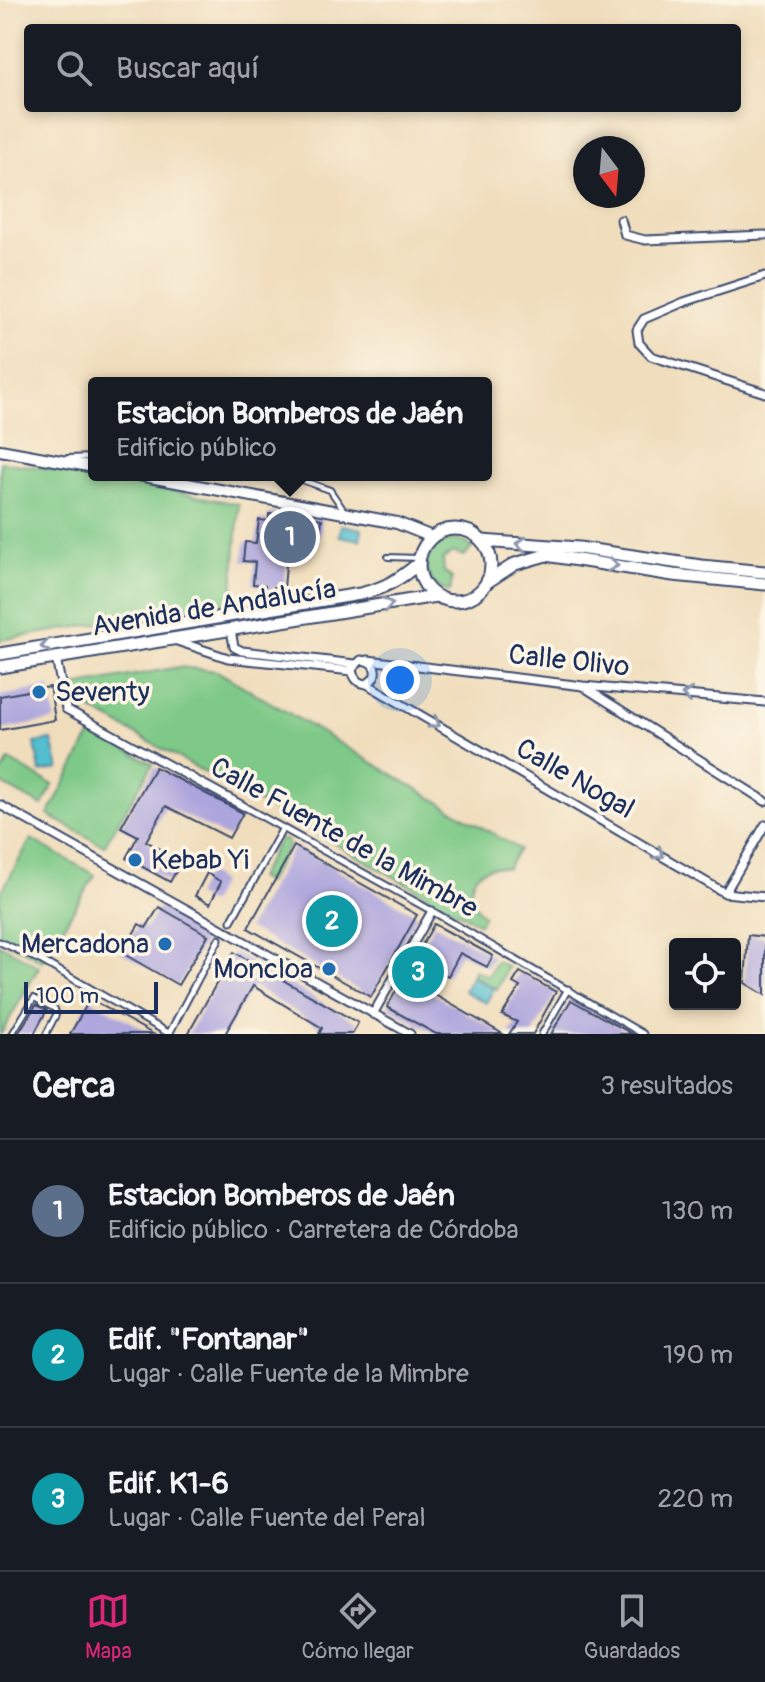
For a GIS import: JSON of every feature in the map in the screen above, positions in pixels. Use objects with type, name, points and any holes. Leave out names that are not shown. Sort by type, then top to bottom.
[{"type":"main road","points":[[0,450],[88,466]]},
{"type":"main road","points":[[171,481],[397,523],[432,537]]},
{"type":"main road","points":[[765,572],[579,548],[482,541],[464,530],[441,531],[432,537],[424,546],[419,561],[421,580],[436,596],[459,601],[480,591],[487,582],[515,564],[546,555],[673,575],[765,584]]},
{"type":"main road","points":[[482,541],[491,561],[487,582]]},
{"type":"main road","name":"Avenida de Andalucía","points":[[0,654],[383,589],[398,582],[419,561]]},
{"type":"main road","name":"Avenida de Andalucía","points":[[0,667],[436,596]]},
{"type":"street","points":[[621,220],[625,235],[645,240],[765,235]]},
{"type":"street","points":[[765,276],[684,302],[644,319],[637,330],[639,343],[651,356],[765,393]]},
{"type":"street","points":[[231,630],[234,647],[242,651],[353,668]]},
{"type":"street","points":[[173,640],[228,658],[353,668],[361,660],[368,660],[374,665],[374,679],[367,684],[360,683],[354,679],[353,668]]},
{"type":"street","name":"Calle Fuente de la Mimbre","points":[[56,658],[66,709],[432,911],[643,1034]]},
{"type":"street","name":"Calle Olivo","points":[[368,660],[583,686],[765,702]]},
{"type":"street","name":"Calle Nogal","points":[[367,684],[725,893],[765,897]]},
{"type":"street","points":[[583,686],[765,801]]},
{"type":"street","points":[[0,805],[410,1034]]},
{"type":"street","points":[[725,893],[765,825]]},
{"type":"street","points":[[231,921],[283,828]]},
{"type":"street","points":[[373,1014],[432,911]]},
{"type":"street","points":[[0,942],[42,961],[170,1034],[219,939]]},
{"type":"street","points":[[542,1034],[568,989]]},
{"type":"lane","points":[[53,459],[88,457]]},
{"type":"lane","points":[[304,481],[330,490],[346,514]]},
{"type":"lane","points":[[388,557],[419,561]]},
{"type":"lane","points":[[12,1034],[34,998],[55,1009],[56,1015],[46,1034]]},
{"type":"green space","points":[[0,462],[88,475],[88,481],[120,481],[239,504],[232,605],[221,603],[0,640]]},
{"type":"green space","points":[[457,539],[473,547],[464,556],[453,552],[443,559],[444,572],[452,578],[450,592],[432,580],[427,563],[436,547]]},
{"type":"green space","points":[[179,667],[217,671],[519,849],[507,868],[488,868],[472,883],[474,904],[484,915],[479,924],[72,699],[69,687]]},
{"type":"green space","points":[[93,731],[153,764],[104,846],[48,815]]},
{"type":"green space","points":[[9,760],[53,785],[42,806],[0,783],[0,776]]},
{"type":"green space","points":[[31,839],[95,875],[42,961],[0,938],[0,894]]},
{"type":"green space","points":[[279,840],[286,840],[289,845],[267,883],[258,878]]},
{"type":"green space","points":[[0,944],[39,967],[1,1034],[0,1034]]},
{"type":"green space","points":[[496,961],[508,967],[497,989],[472,975],[474,970],[488,976]]},
{"type":"water","points":[[341,525],[362,529],[360,540],[339,536]]},
{"type":"water","points":[[52,740],[59,769],[40,772],[35,743]]},
{"type":"water","points":[[471,977],[494,989],[486,1003],[464,991]]},
{"type":"building","points":[[269,514],[290,520],[284,588],[274,587],[274,592],[265,591],[265,585],[253,584],[255,562],[243,561],[245,542],[256,543],[259,520],[269,521]]},
{"type":"building","points":[[309,517],[322,519],[320,535],[307,533]]},
{"type":"building","points":[[50,687],[55,720],[0,730],[0,696]]},
{"type":"building","points":[[155,767],[243,813],[229,838],[166,806],[146,841],[182,861],[170,882],[126,858],[138,836],[121,827]]},
{"type":"building","points":[[294,846],[417,915],[371,997],[248,928]]},
{"type":"building","points":[[207,873],[221,882],[210,904],[195,896]]},
{"type":"building","name":"Mercadona","points":[[159,907],[208,935],[178,985],[122,953],[139,924],[146,928]]},
{"type":"building","points":[[434,924],[493,956],[487,967],[460,953],[448,976],[432,968],[421,987],[503,1034],[436,1034],[387,1007]]},
{"type":"building","points":[[748,935],[765,937],[765,995],[745,983]]},
{"type":"building","points":[[234,952],[358,1023],[352,1034],[319,1034],[322,1028],[253,986],[225,1034],[188,1034]]},
{"type":"building","points":[[520,972],[556,992],[533,1034],[509,1034],[517,1022],[502,1015],[520,987],[513,983]]},
{"type":"building","points":[[90,999],[153,1034],[70,1034]]},
{"type":"building","points":[[571,1000],[632,1034],[551,1034]]},
{"type":"building","points":[[36,1005],[47,1010],[34,1034],[18,1034]]},
{"type":"place","name":"Estacion Bomberos de Jaén","points":[[290,537]]},
{"type":"place","name":"Seventy","points":[[39,692]]},
{"type":"place","name":"Kebab Yi","points":[[135,860]]},
{"type":"place","name":"Edif. \"Fontanar\"","points":[[332,921]]},
{"type":"place","name":"Mercadona","points":[[165,944]]},
{"type":"place","name":"Moncloa","points":[[329,969]]},
{"type":"place","name":"Edif. K1-6","points":[[418,972]]}]
